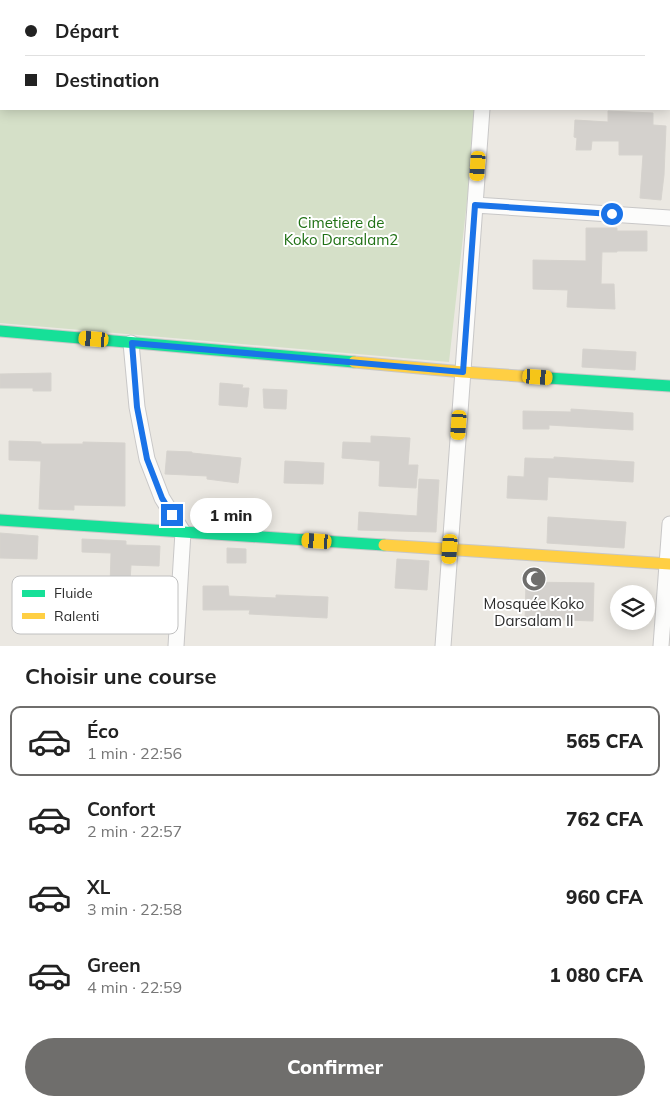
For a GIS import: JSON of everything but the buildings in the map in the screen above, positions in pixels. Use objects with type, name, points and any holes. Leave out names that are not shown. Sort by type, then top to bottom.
[{"type":"street","points":[[443,646],[482,110]]},
{"type":"street","points":[[475,205],[670,218]]},
{"type":"street","points":[[0,331],[463,372],[670,386]]},
{"type":"street","points":[[132,343],[137,407],[147,459],[162,498],[183,532],[178,613]]},
{"type":"street","points":[[0,520],[669,564]]},
{"type":"street","points":[[661,646],[669,564],[670,524]]},
{"type":"green space","name":"Cimetiere de Koko Darsalam2","points":[[0,110],[475,110],[472,156],[449,362],[0,323]]},
{"type":"traffic: fast","points":[[0,331],[354,362]]},
{"type":"traffic: fast","points":[[533,377],[670,386]]},
{"type":"traffic: fast","points":[[0,520],[384,545]]},
{"type":"traffic: slow","points":[[354,362],[533,377]]},
{"type":"traffic: slow","points":[[384,545],[670,564]]},
{"type":"place","name":"Mosquée Koko Darsalam II","points":[[534,579]]},
{"type":"route","points":[[172,515],[162,498],[147,459],[137,407],[132,343],[463,372],[475,205],[612,214]]}]
